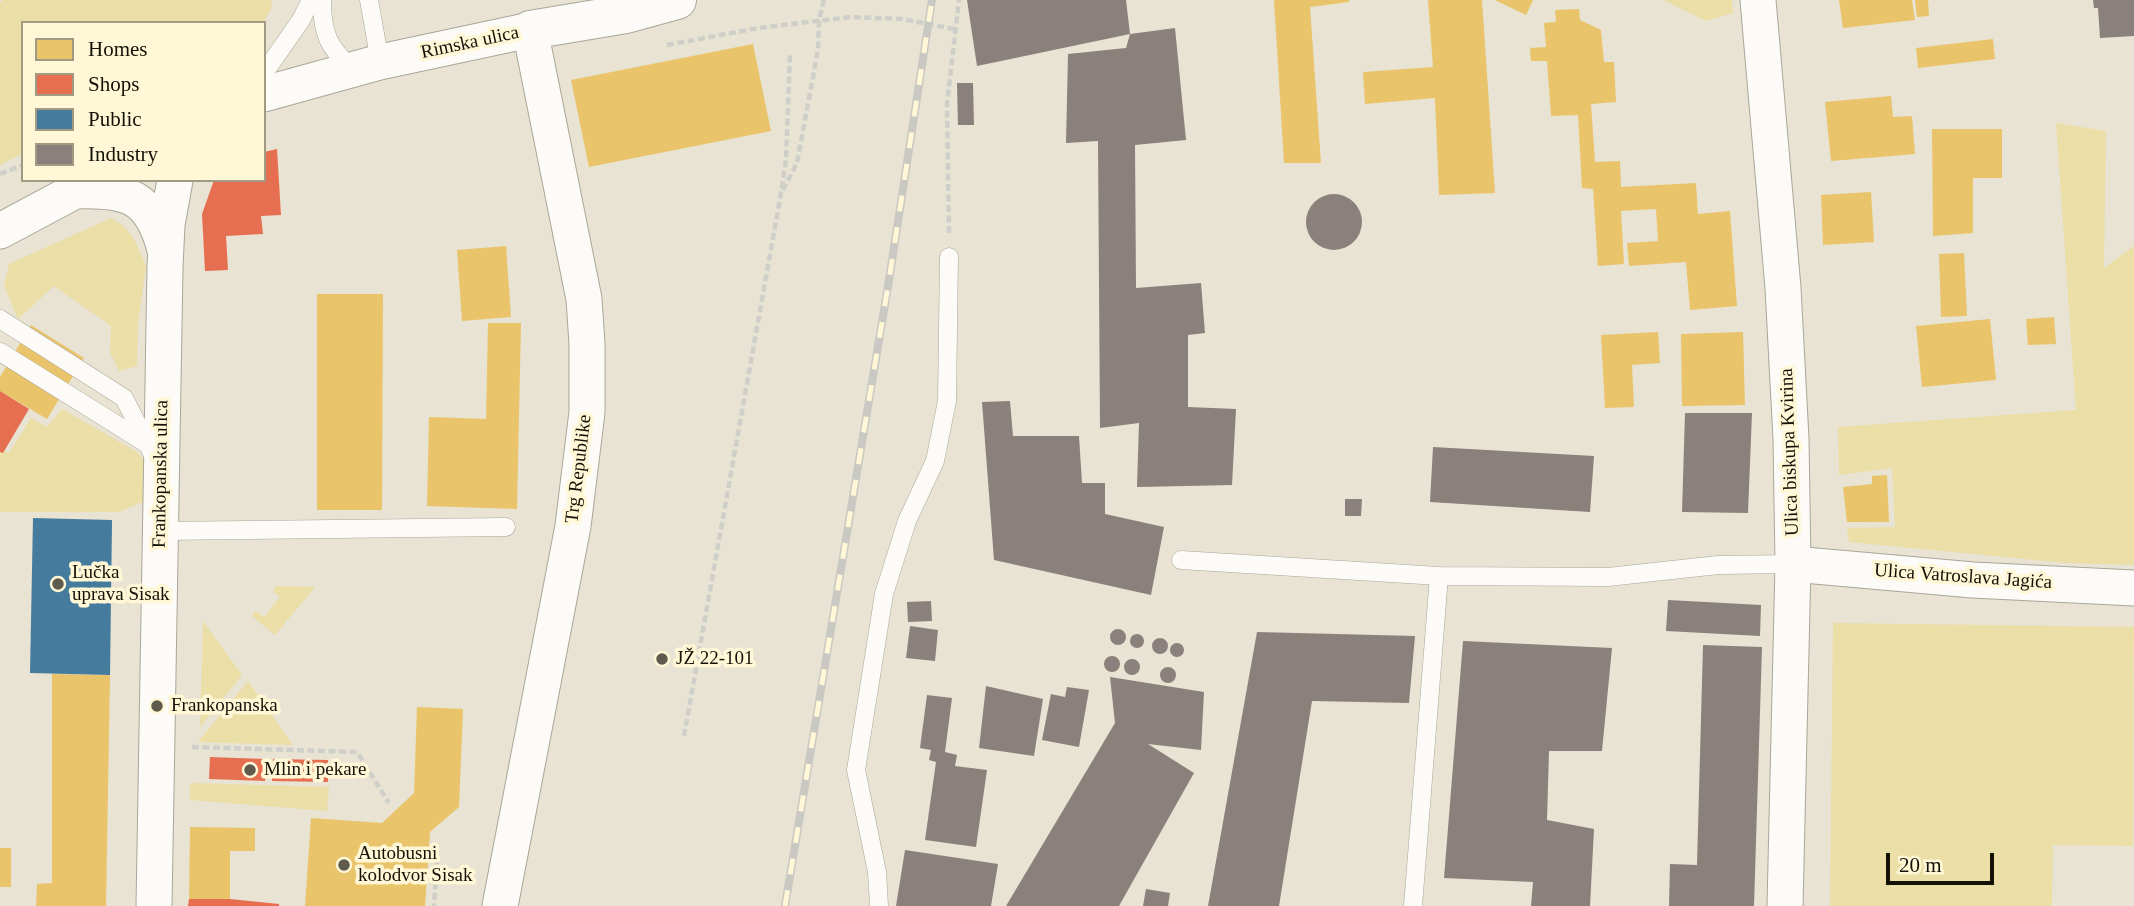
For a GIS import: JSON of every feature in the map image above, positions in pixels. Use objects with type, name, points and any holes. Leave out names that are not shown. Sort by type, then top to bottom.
[{"type":"main road","name":"Rimska ulica","points":[[530,30],[626,14],[677,0]]},
{"type":"street","name":"Ulica biskupa Kvirina","points":[[1758,0],[1783,288],[1791,439],[1793,564],[1785,906]]},
{"type":"street","name":"Rimska ulica","points":[[266,93],[366,66],[530,30]]},
{"type":"street","name":"Trg Republike","points":[[500,906],[573,526],[587,412],[584,299],[530,30]]},
{"type":"street","name":"Frankopanska ulica","points":[[154,906],[160,531],[155,458],[165,253],[175,182]]},
{"type":"street","name":"Frankopanska ulica","points":[[80,185],[131,197],[150,213],[159,227],[165,253]]},
{"type":"street","points":[[0,231],[80,185]]},
{"type":"street","name":"Ulica Vatroslava Jagića","points":[[1793,564],[1973,580],[2134,589]]},
{"type":"lane","points":[[266,70],[301,20],[311,0]]},
{"type":"lane","points":[[322,0],[324,29],[331,47],[366,66],[369,0]]},
{"type":"lane","points":[[879,906],[877,872],[856,770],[884,594],[907,521],[934,461],[947,401],[949,257]]},
{"type":"lane","points":[[0,319],[124,398],[155,458]]},
{"type":"lane","points":[[0,352],[155,458]]},
{"type":"lane","points":[[160,531],[506,527]]},
{"type":"lane","points":[[1181,561],[1438,576],[1608,577],[1718,565],[1793,564]]},
{"type":"lane","points":[[1413,906],[1438,576]]},
{"type":"path","points":[[781,193],[797,163],[818,50],[818,20],[824,0]]},
{"type":"path","points":[[949,257],[947,104],[959,0]]},
{"type":"path","points":[[660,46],[758,28],[850,17],[902,19],[954,29]]},
{"type":"path","points":[[684,736],[781,193],[786,159],[790,53]]},
{"type":"path","points":[[0,174],[21,166]]},
{"type":"path","points":[[157,746],[357,752],[389,803]]},
{"type":"path","points":[[429,858],[437,859],[434,906]]},
{"type":"shaded area","points":[[3,0],[272,0],[271,9],[264,21],[21,21],[21,154],[0,165],[0,3]]},
{"type":"shaded area","points":[[1663,0],[1732,0],[1733,13],[1706,21]]},
{"type":"shaded area","points":[[2056,123],[2106,131],[2104,268],[2134,246],[2134,565],[2067,563],[1849,542],[1847,528],[1895,527],[1892,468],[1839,475],[1838,427],[2076,410]]},
{"type":"shaded area","points":[[111,218],[125,227],[135,241],[146,266],[138,324],[137,366],[119,371],[110,352],[111,326],[54,286],[18,319],[4,286],[9,264]]},
{"type":"shaded area","points":[[62,409],[137,452],[156,474],[154,497],[119,512],[0,512],[0,449],[9,453],[31,418],[47,427]]},
{"type":"shaded area","points":[[276,586],[315,587],[275,635],[252,616],[256,611],[264,617],[280,597],[273,591]]},
{"type":"shaded area","points":[[203,621],[242,675],[200,727]]},
{"type":"shaded area","points":[[1833,623],[2134,627],[2133,846],[2053,845],[2052,906],[1830,906]]},
{"type":"shaded area","points":[[248,681],[293,745],[198,742]]},
{"type":"shaded area","points":[[190,783],[329,787],[327,811],[190,800]]},
{"type":"building: Homes","points":[[1274,0],[1349,0],[1310,7],[1321,163],[1284,163]]},
{"type":"building: Homes","points":[[1428,0],[1482,0],[1495,193],[1439,195],[1435,98],[1365,104],[1363,72],[1433,67]]},
{"type":"building: Homes","points":[[1495,0],[1533,0],[1526,15]]},
{"type":"building: Homes","points":[[1839,0],[1912,0],[1915,20],[1843,28]]},
{"type":"building: Homes","points":[[1915,0],[1928,0],[1929,16],[1917,17]]},
{"type":"building: Homes","points":[[1579,9],[1580,20],[1601,30],[1604,62],[1614,62],[1616,102],[1591,104],[1595,162],[1620,161],[1621,187],[1696,183],[1698,214],[1730,211],[1737,306],[1690,310],[1686,262],[1629,266],[1627,243],[1658,241],[1656,209],[1621,211],[1624,264],[1598,266],[1593,189],[1582,188],[1578,115],[1551,116],[1547,61],[1531,61],[1530,48],[1546,47],[1544,23],[1556,22],[1555,10]]},
{"type":"building: Homes","points":[[1993,39],[1995,59],[1918,68],[1916,48]]},
{"type":"building: Homes","points":[[753,44],[771,131],[589,167],[571,80]]},
{"type":"building: Homes","points":[[1891,96],[1893,117],[1912,116],[1915,154],[1831,161],[1825,102]]},
{"type":"building: Homes","points":[[1932,129],[2002,129],[2002,178],[1973,178],[1973,233],[1933,236]]},
{"type":"building: Homes","points":[[1871,192],[1874,242],[1823,245],[1821,195]]},
{"type":"building: Homes","points":[[506,246],[511,317],[462,321],[457,250]]},
{"type":"building: Homes","points":[[1964,253],[1967,316],[1941,317],[1939,254]]},
{"type":"building: Homes","points":[[317,294],[383,294],[382,510],[317,510]]},
{"type":"building: Homes","points":[[2054,317],[2056,344],[2028,345],[2026,319]]},
{"type":"building: Homes","points":[[1990,319],[1996,380],[1922,387],[1916,326]]},
{"type":"building: Homes","points":[[488,323],[521,323],[517,509],[427,506],[429,417],[486,419]]},
{"type":"building: Homes","points":[[31,325],[84,358],[47,419],[0,391],[0,377]]},
{"type":"building: Homes","points":[[1658,332],[1660,363],[1632,365],[1634,407],[1605,408],[1601,335]]},
{"type":"building: Homes","points":[[1743,332],[1745,405],[1682,406],[1681,334]]},
{"type":"building: Homes","points":[[1887,475],[1889,522],[1847,522],[1843,487],[1872,484],[1872,476]]},
{"type":"building: Homes","points":[[52,674],[110,675],[106,906],[36,906],[37,884],[52,883]]},
{"type":"building: Homes","points":[[417,707],[463,709],[459,807],[430,832],[425,906],[305,906],[311,818],[382,823],[414,793]]},
{"type":"building: Homes","points":[[190,827],[255,828],[255,851],[230,851],[230,899],[189,899]]},
{"type":"building: Homes","points":[[0,848],[11,848],[11,887],[0,887]]},
{"type":"building: Shops","points":[[277,149],[281,215],[261,216],[263,234],[226,236],[228,270],[205,271],[202,214],[213,182],[266,182],[266,152]]},
{"type":"building: Shops","points":[[0,391],[29,409],[3,453],[0,452]]},
{"type":"building: Shops","points":[[210,757],[266,759],[265,781],[209,779]]},
{"type":"building: Shops","points":[[273,759],[328,760],[328,782],[272,781]]},
{"type":"building: Shops","points":[[189,899],[230,899],[279,906],[188,906]]},
{"type":"building: Public","points":[[33,518],[112,520],[110,675],[30,673]]},
{"type":"building: Industry","points":[[967,0],[1126,0],[1130,34],[977,66]]},
{"type":"building: Industry","points":[[2093,0],[2134,0],[2134,36],[2100,38],[2098,8],[2094,8]]},
{"type":"building: Industry","points":[[1175,28],[1186,140],[1135,145],[1136,288],[1201,283],[1205,333],[1188,335],[1188,407],[1236,409],[1232,485],[1137,487],[1139,423],[1100,428],[1098,141],[1066,143],[1068,54],[1126,48],[1130,34]]},
{"type":"building: Industry","points":[[957,83],[973,83],[974,125],[958,125]]},
{"type":"building: Industry","points":[[1334,194],[1345,196],[1354,202],[1360,211],[1360,233],[1354,242],[1345,248],[1334,250],[1323,248],[1314,242],[1308,233],[1306,222],[1308,211],[1314,202],[1323,196]]},
{"type":"building: Industry","points":[[1010,401],[1013,436],[1079,436],[1082,483],[1105,483],[1105,514],[1164,527],[1151,595],[994,560],[982,402]]},
{"type":"building: Industry","points":[[1685,413],[1752,413],[1748,513],[1682,512]]},
{"type":"building: Industry","points":[[1433,447],[1594,456],[1590,512],[1430,502]]},
{"type":"building: Industry","points":[[1345,499],[1362,499],[1361,516],[1345,516]]},
{"type":"building: Industry","points":[[1668,600],[1761,605],[1760,636],[1666,631]]},
{"type":"building: Industry","points":[[931,601],[932,621],[908,622],[907,602]]},
{"type":"building: Industry","points":[[910,626],[938,630],[935,661],[906,658]]},
{"type":"building: Industry","points":[[1118,629],[1126,637],[1118,645],[1110,637]]},
{"type":"building: Industry","points":[[1257,632],[1415,636],[1409,703],[1312,701],[1279,906],[1208,906]]},
{"type":"building: Industry","points":[[1134,634],[1140,634],[1144,641],[1140,648],[1134,648],[1130,644],[1130,638]]},
{"type":"building: Industry","points":[[1160,638],[1168,646],[1160,654],[1152,646]]},
{"type":"building: Industry","points":[[1463,641],[1612,648],[1602,751],[1549,751],[1547,820],[1594,829],[1590,906],[1531,906],[1533,882],[1444,878]]},
{"type":"building: Industry","points":[[1174,643],[1180,643],[1184,650],[1180,657],[1174,657],[1170,653],[1170,647]]},
{"type":"building: Industry","points":[[1703,645],[1762,647],[1754,906],[1669,906],[1670,864],[1697,865]]},
{"type":"building: Industry","points":[[1112,656],[1120,664],[1112,672],[1104,664]]},
{"type":"building: Industry","points":[[1132,659],[1140,667],[1132,675],[1124,667]]},
{"type":"building: Industry","points":[[1168,667],[1176,675],[1168,683],[1160,675]]},
{"type":"building: Industry","points":[[1110,677],[1204,692],[1201,750],[1148,744],[1194,773],[1119,906],[1006,906],[1115,723]]},
{"type":"building: Industry","points":[[986,686],[1043,699],[1034,756],[979,748]]},
{"type":"building: Industry","points":[[1067,687],[1089,690],[1079,747],[1042,740],[1051,694],[1065,697]]},
{"type":"building: Industry","points":[[927,695],[952,698],[945,752],[957,755],[955,766],[987,770],[976,847],[925,840],[936,762],[929,760],[931,750],[920,748]]},
{"type":"building: Industry","points":[[905,850],[998,864],[991,906],[896,906]]},
{"type":"building: Industry","points":[[1146,889],[1170,893],[1168,906],[1143,906]]},
{"type":"railway","points":[[785,906],[889,280],[932,0]]},
{"type":"place","name":"Lučka uprava Sisak","points":[[58,584]]},
{"type":"place","name":"JŽ 22-101","points":[[662,659]]},
{"type":"place","name":"Frankopanska","points":[[157,706]]},
{"type":"place","name":"Mlin i pekare","points":[[250,770]]},
{"type":"place","name":"Autobusni kolodvor Sisak","points":[[344,865]]}]
